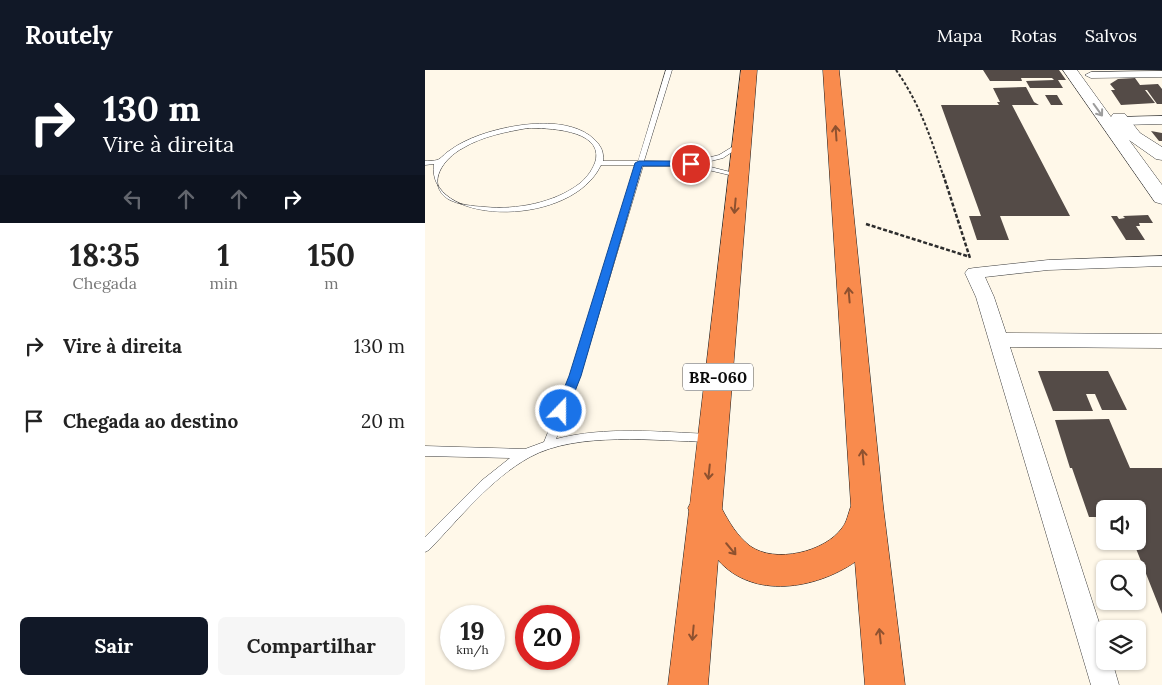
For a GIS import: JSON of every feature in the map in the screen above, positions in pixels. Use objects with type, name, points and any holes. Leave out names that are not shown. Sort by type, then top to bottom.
[{"type":"highway","name":"BR-060","points":[[689,685],[749,70]]},
{"type":"highway","points":[[831,70],[867,505],[885,685]]},
{"type":"highway","points":[[705,508],[721,536],[739,558],[751,565],[773,570],[815,566],[836,555],[852,542],[862,525],[867,505]]},
{"type":"street","points":[[1069,70],[1162,198]]},
{"type":"street","points":[[1089,72],[1162,74]]},
{"type":"street","points":[[1089,72],[1134,136],[1162,155]]},
{"type":"street","points":[[1121,120],[1162,120]]},
{"type":"street","points":[[1105,685],[985,297],[972,265],[1048,265],[1162,261]]},
{"type":"street","points":[[997,340],[1162,340]]},
{"type":"lane","points":[[548,445],[575,376],[669,70]]},
{"type":"lane","points":[[536,126],[553,126],[574,130],[591,138],[600,149],[600,162],[591,176],[574,190],[550,201],[521,208],[491,211],[465,208],[444,201],[433,189],[431,176],[439,162],[455,149],[476,138],[501,130],[536,126]]},
{"type":"lane","points":[[691,164],[721,157],[742,143]]},
{"type":"lane","points":[[425,163],[439,162]]},
{"type":"lane","points":[[600,162],[691,164],[738,175]]},
{"type":"lane","points":[[425,546],[464,504],[499,473],[527,454],[548,445],[583,438],[712,438]]},
{"type":"lane","points":[[425,451],[527,454]]},
{"type":"path","points":[[896,70],[911,91],[929,130],[972,265]]},
{"type":"path","points":[[843,217],[972,265]]},
{"type":"building","points":[[983,70],[1059,70],[1066,80],[1058,80],[1063,88],[1030,88],[1026,81],[1054,80],[1052,78],[1021,78],[1022,81],[990,81]]},
{"type":"building","points":[[1135,78],[1140,85],[1158,84],[1162,89],[1162,104],[1157,104],[1147,90],[1145,90],[1155,103],[1121,105],[1111,90],[1115,90],[1110,84],[1118,79]]},
{"type":"building","points":[[1026,87],[1034,102],[1039,105],[1012,105],[1070,216],[1000,216],[1009,240],[977,240],[969,216],[981,216],[941,105],[999,105],[997,102],[1000,102],[993,88]]},
{"type":"building","points":[[1045,95],[1057,95],[1063,105],[1051,105]]},
{"type":"building","points":[[1151,131],[1162,133],[1162,141],[1159,141]]},
{"type":"building","points":[[1148,215],[1153,223],[1139,223],[1140,226],[1136,226],[1145,240],[1126,240],[1111,216],[1117,216],[1119,219],[1125,218],[1123,216]]},
{"type":"building","points":[[1038,371],[1108,371],[1127,410],[1102,410],[1095,394],[1086,394],[1093,411],[1053,411]]},
{"type":"building","points":[[1109,419],[1130,468],[1162,468],[1162,614],[1146,574],[1146,560],[1141,560],[1137,550],[1146,550],[1146,500],[1096,500],[1096,517],[1089,517],[1072,468],[1070,468],[1055,420]]},
{"type":"route","points":[[561,411],[575,376],[639,163],[691,164]]}]
